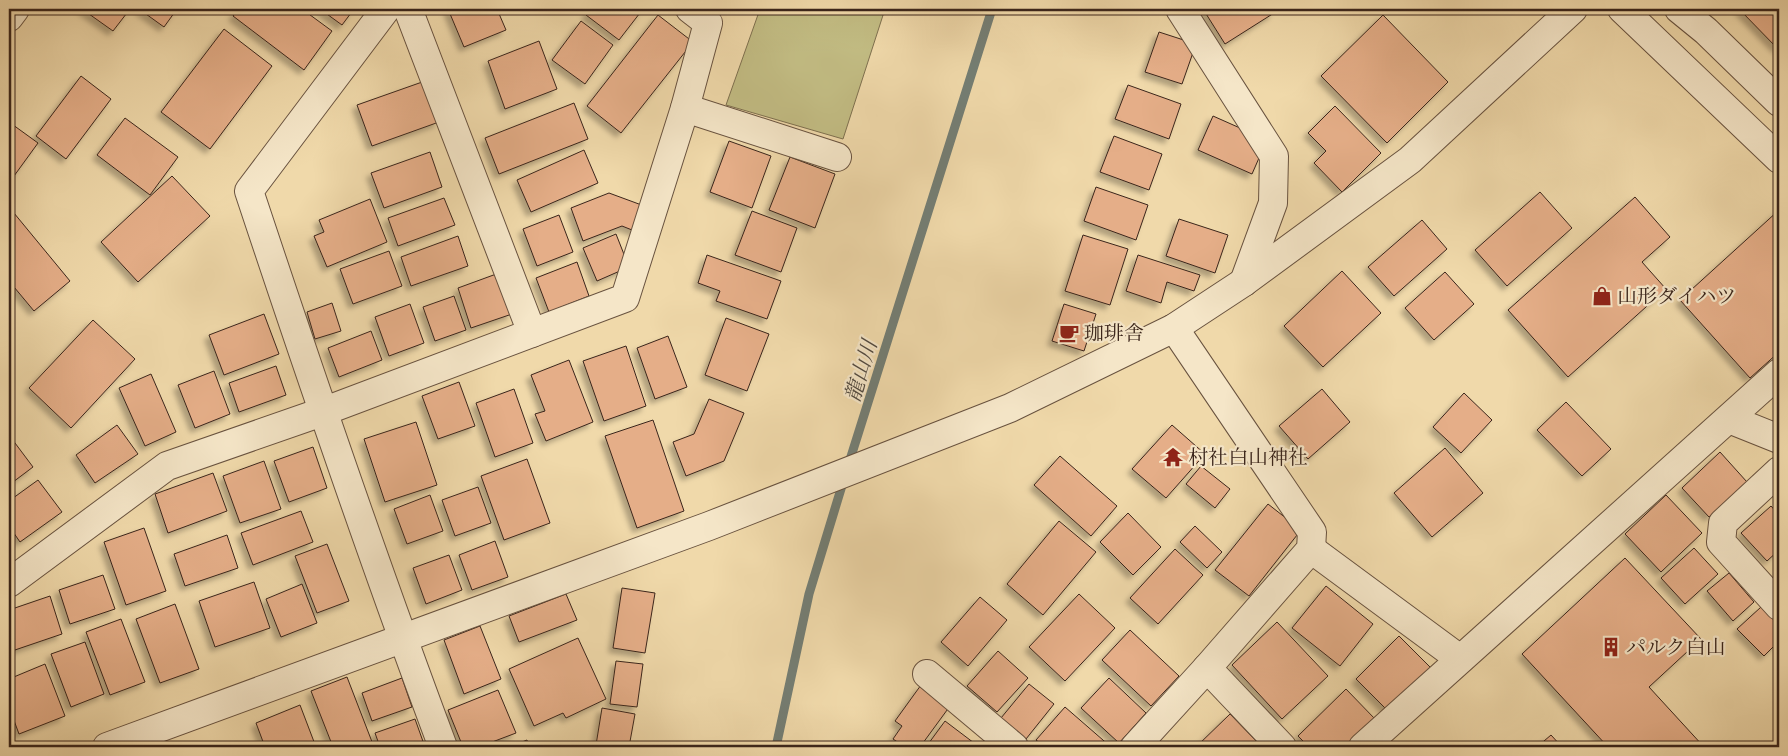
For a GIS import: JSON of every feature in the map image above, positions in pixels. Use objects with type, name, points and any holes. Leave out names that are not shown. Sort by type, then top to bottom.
[{"type":"street","points":[[9,17],[15,9]]},
{"type":"street","points":[[386,9],[249,192],[322,412],[442,747]]},
{"type":"street","points":[[408,9],[532,333]]},
{"type":"street","points":[[9,583],[167,466],[322,412],[625,298],[685,108],[708,22],[690,9]]},
{"type":"street","points":[[1180,9],[1274,156],[1273,203],[1244,282]]},
{"type":"street","points":[[107,747],[709,526],[1010,408],[1174,328],[1244,282],[1410,160],[1573,9]]},
{"type":"street","points":[[1622,9],[1779,159]]},
{"type":"street","points":[[1680,9],[1706,31],[1779,102]]},
{"type":"street","points":[[685,108],[837,157]]},
{"type":"street","points":[[1134,747],[1207,668],[1311,549],[1312,532],[1174,328]]},
{"type":"street","points":[[1363,747],[1779,373]]},
{"type":"street","points":[[1729,419],[1779,439]]},
{"type":"street","points":[[1779,471],[1723,523],[1721,542],[1779,606]]},
{"type":"street","points":[[1311,549],[1460,659]]},
{"type":"street","points":[[1207,668],[1282,747]]},
{"type":"street","points":[[927,674],[1014,747]]},
{"type":"shaded area","points":[[760,9],[885,9],[843,139],[726,105]]},
{"type":"building","points":[[82,9],[130,9],[113,31]]},
{"type":"building","points":[[139,9],[177,9],[164,27]]},
{"type":"building","points":[[238,9],[302,9],[332,31],[304,70],[233,16]]},
{"type":"building","points":[[320,9],[354,9],[342,25]]},
{"type":"building","points":[[448,9],[497,9],[506,30],[464,47]]},
{"type":"building","points":[[590,9],[643,9],[619,40],[586,15]]},
{"type":"building","points":[[1203,9],[1272,9],[1274,13],[1225,44]]},
{"type":"building","points":[[1739,9],[1779,9],[1778,49]]},
{"type":"building","points":[[658,15],[693,42],[621,133],[587,106]]},
{"type":"building","points":[[1383,15],[1448,82],[1387,143],[1321,76]]},
{"type":"building","points":[[581,21],[613,45],[585,84],[552,60]]},
{"type":"building","points":[[224,29],[272,66],[210,149],[161,112]]},
{"type":"building","points":[[1159,32],[1196,44],[1182,84],[1145,72]]},
{"type":"building","points":[[539,41],[557,89],[505,109],[488,61]]},
{"type":"building","points":[[81,76],[111,99],[66,159],[36,136]]},
{"type":"building","points":[[425,81],[439,122],[372,146],[357,105]]},
{"type":"building","points":[[1128,85],[1181,104],[1169,139],[1115,119]]},
{"type":"building","points":[[574,103],[588,139],[499,174],[485,138]]},
{"type":"building","points":[[1335,106],[1381,153],[1342,192],[1314,163],[1326,151],[1308,133]]},
{"type":"building","points":[[1213,116],[1249,132],[1259,158],[1252,174],[1198,150]]},
{"type":"building","points":[[125,118],[178,157],[150,195],[97,155]]},
{"type":"building","points":[[9,122],[38,143],[14,176],[9,172]]},
{"type":"building","points":[[1114,136],[1162,154],[1149,190],[1100,172]]},
{"type":"building","points":[[729,141],[771,156],[752,208],[710,192]]},
{"type":"building","points":[[584,150],[598,183],[531,212],[517,180]]},
{"type":"building","points":[[430,152],[442,187],[384,208],[371,173]]},
{"type":"building","points":[[790,157],[835,174],[815,228],[769,210]]},
{"type":"building","points":[[172,176],[210,216],[138,282],[101,242]]},
{"type":"building","points":[[1096,187],[1148,205],[1136,240],[1084,221]]},
{"type":"building","points":[[1540,192],[1572,228],[1507,286],[1475,250]]},
{"type":"building","points":[[609,193],[647,207],[637,232],[622,226],[583,241],[571,208]]},
{"type":"building","points":[[1635,197],[1670,237],[1642,262],[1666,289],[1568,377],[1508,310]]},
{"type":"building","points":[[444,198],[455,225],[398,246],[388,218]]},
{"type":"building","points":[[370,199],[387,242],[327,267],[314,236],[324,232],[319,220]]},
{"type":"building","points":[[9,207],[70,281],[34,311],[9,281]]},
{"type":"building","points":[[1779,210],[1779,352],[1750,378],[1680,300]]},
{"type":"building","points":[[752,211],[797,228],[781,272],[735,255]]},
{"type":"building","points":[[559,215],[573,252],[537,266],[523,229]]},
{"type":"building","points":[[1179,219],[1228,235],[1215,273],[1166,256]]},
{"type":"building","points":[[1422,220],[1447,249],[1394,296],[1368,267]]},
{"type":"building","points":[[616,234],[629,267],[597,281],[583,248]]},
{"type":"building","points":[[1083,235],[1128,249],[1110,305],[1065,291]]},
{"type":"building","points":[[458,236],[468,266],[411,286],[401,257]]},
{"type":"building","points":[[389,251],[402,286],[353,304],[340,269]]},
{"type":"building","points":[[707,255],[781,281],[767,319],[716,301],[720,291],[698,283]]},
{"type":"building","points":[[1138,255],[1200,275],[1194,291],[1167,282],[1161,303],[1126,291]]},
{"type":"building","points":[[577,262],[589,296],[549,312],[536,278]]},
{"type":"building","points":[[1342,271],[1381,313],[1323,367],[1284,326]]},
{"type":"building","points":[[1445,272],[1474,304],[1434,340],[1405,308]]},
{"type":"building","points":[[499,273],[512,314],[471,328],[458,288]]},
{"type":"building","points":[[454,296],[466,330],[435,341],[423,307]]},
{"type":"building","points":[[332,303],[341,331],[315,339],[307,312]]},
{"type":"building","points":[[410,304],[424,343],[389,356],[375,317]]},
{"type":"building","points":[[1064,304],[1096,314],[1084,351],[1052,341]]},
{"type":"building","points":[[264,314],[279,354],[224,375],[209,335]]},
{"type":"building","points":[[726,318],[769,334],[747,391],[705,375]]},
{"type":"building","points":[[93,320],[135,359],[71,428],[29,388]]},
{"type":"building","points":[[371,331],[382,360],[339,377],[328,348]]},
{"type":"building","points":[[668,336],[687,387],[655,399],[637,348]]},
{"type":"building","points":[[626,346],[646,406],[604,421],[583,361]]},
{"type":"building","points":[[569,360],[593,422],[546,441],[535,414],[545,411],[531,375]]},
{"type":"building","points":[[276,366],[286,395],[239,412],[229,383]]},
{"type":"building","points":[[214,371],[230,414],[195,428],[178,385]]},
{"type":"building","points":[[151,374],[176,432],[145,446],[119,388]]},
{"type":"building","points":[[459,382],[475,426],[438,439],[422,396]]},
{"type":"building","points":[[514,389],[533,443],[495,457],[476,403]]},
{"type":"building","points":[[1322,389],[1350,422],[1308,459],[1279,426]]},
{"type":"building","points":[[1464,393],[1492,420],[1461,453],[1433,427]]},
{"type":"building","points":[[709,399],[744,413],[724,461],[686,476],[673,442],[694,434]]},
{"type":"building","points":[[1566,402],[1611,449],[1582,476],[1537,430]]},
{"type":"building","points":[[653,420],[684,511],[637,528],[605,436]]},
{"type":"building","points":[[416,422],[437,485],[385,502],[364,439]]},
{"type":"building","points":[[117,425],[138,454],[95,483],[76,455]]},
{"type":"building","points":[[1172,425],[1205,454],[1166,498],[1132,469]]},
{"type":"building","points":[[9,435],[33,467],[9,485]]},
{"type":"building","points":[[313,447],[327,488],[289,502],[274,461]]},
{"type":"building","points":[[1445,448],[1483,493],[1432,537],[1394,493]]},
{"type":"building","points":[[1720,452],[1747,482],[1709,517],[1682,488]]},
{"type":"building","points":[[1060,456],[1117,506],[1091,536],[1034,485]]},
{"type":"building","points":[[527,459],[550,523],[504,540],[481,476]]},
{"type":"building","points":[[264,461],[281,509],[240,523],[223,476]]},
{"type":"building","points":[[1201,466],[1230,489],[1215,508],[1186,484]]},
{"type":"building","points":[[213,473],[227,511],[168,533],[155,494]]},
{"type":"building","points":[[38,480],[62,512],[20,542],[9,526],[9,501]]},
{"type":"building","points":[[478,487],[491,523],[455,536],[442,500]]},
{"type":"building","points":[[430,495],[443,531],[407,544],[394,509]]},
{"type":"building","points":[[1666,495],[1702,533],[1661,572],[1625,534]]},
{"type":"building","points":[[1268,504],[1301,530],[1249,596],[1215,570]]},
{"type":"building","points":[[1771,506],[1779,515],[1779,550],[1767,561],[1741,533]]},
{"type":"building","points":[[301,511],[313,542],[253,565],[241,533]]},
{"type":"building","points":[[1128,513],[1161,547],[1133,575],[1100,542]]},
{"type":"building","points":[[1059,521],[1096,552],[1043,615],[1007,584]]},
{"type":"building","points":[[1195,526],[1222,552],[1207,568],[1180,542]]},
{"type":"building","points":[[144,528],[166,591],[126,605],[104,542]]},
{"type":"building","points":[[227,535],[238,568],[185,586],[174,554]]},
{"type":"building","points":[[495,541],[508,577],[472,590],[459,555]]},
{"type":"building","points":[[327,544],[349,601],[317,613],[295,556]]},
{"type":"building","points":[[1694,548],[1718,574],[1685,604],[1661,578]]},
{"type":"building","points":[[1175,549],[1203,575],[1158,624],[1130,598]]},
{"type":"building","points":[[449,555],[462,590],[426,604],[413,568]]},
{"type":"building","name":"パルク白山","points":[[1625,558],[1701,639],[1649,687],[1704,747],[1608,747],[1522,654]]},
{"type":"building","points":[[1729,573],[1754,602],[1733,621],[1707,591]]},
{"type":"building","points":[[103,575],[115,609],[70,624],[59,590]]},
{"type":"building","points":[[254,582],[270,628],[215,647],[199,601]]},
{"type":"building","points":[[302,584],[317,623],[281,637],[266,599]]},
{"type":"building","points":[[1326,586],[1373,624],[1340,666],[1292,628]]},
{"type":"building","points":[[622,588],[655,593],[645,653],[613,648]]},
{"type":"building","points":[[566,594],[577,620],[519,642],[509,616]]},
{"type":"building","points":[[1079,594],[1115,628],[1065,681],[1029,647]]},
{"type":"building","points":[[50,596],[62,634],[9,652],[9,610]]},
{"type":"building","points":[[980,597],[1007,620],[968,666],[941,642]]},
{"type":"building","points":[[175,604],[199,669],[160,683],[136,619]]},
{"type":"building","points":[[1761,607],[1779,625],[1779,641],[1764,656],[1737,629]]},
{"type":"building","points":[[121,619],[145,682],[110,695],[86,632]]},
{"type":"building","points":[[1277,622],[1328,676],[1282,719],[1232,665]]},
{"type":"building","points":[[480,626],[501,679],[464,694],[444,640]]},
{"type":"building","points":[[1130,630],[1179,676],[1151,706],[1102,660]]},
{"type":"building","points":[[1399,636],[1432,669],[1388,711],[1356,679]]},
{"type":"building","points":[[578,638],[606,699],[566,718],[563,713],[534,726],[509,669]]},
{"type":"building","points":[[85,642],[104,694],[71,707],[51,654]]},
{"type":"building","points":[[998,651],[1028,678],[997,712],[967,686]]},
{"type":"building","points":[[616,661],[643,664],[637,707],[610,704]]},
{"type":"building","points":[[45,664],[65,716],[19,734],[9,707],[9,679]]},
{"type":"building","points":[[347,677],[374,747],[333,747],[311,691]]},
{"type":"building","points":[[402,678],[412,707],[372,721],[362,693]]},
{"type":"building","points":[[1109,678],[1146,713],[1119,743],[1081,708]]},
{"type":"building","points":[[1029,684],[1054,704],[1026,739],[1001,718]]},
{"type":"building","points":[[921,685],[950,706],[920,747],[900,747],[902,745],[893,739],[902,726],[895,721]]},
{"type":"building","points":[[1346,689],[1375,719],[1346,747],[1309,747],[1298,736]]},
{"type":"building","points":[[498,690],[516,733],[479,747],[463,747],[448,710]]},
{"type":"building","points":[[300,705],[316,747],[265,747],[256,723]]},
{"type":"building","points":[[1065,707],[1111,747],[1045,747],[1036,740]]},
{"type":"building","points":[[602,708],[635,714],[629,747],[596,745]]},
{"type":"building","points":[[1230,714],[1262,747],[1196,747]]},
{"type":"building","points":[[415,719],[425,747],[380,747],[375,733]]},
{"type":"building","points":[[945,721],[978,746],[926,747]]},
{"type":"building","points":[[1551,735],[1562,747],[1537,747]]},
{"type":"building","points":[[527,740],[529,747],[509,747]]},
{"type":"waterway","name":"龍山川","points":[[848,466],[992,9]]},
{"type":"waterway","name":"龍山川","points":[[776,747],[809,594],[844,479]]},
{"type":"place","name":"山形ダイハツ","points":[[1602,296]]},
{"type":"place","name":"珈琲舎","points":[[1069,333]]},
{"type":"place","name":"村社白山神社","points":[[1173,457]]},
{"type":"place","name":"パルク白山","points":[[1611,647]]}]
